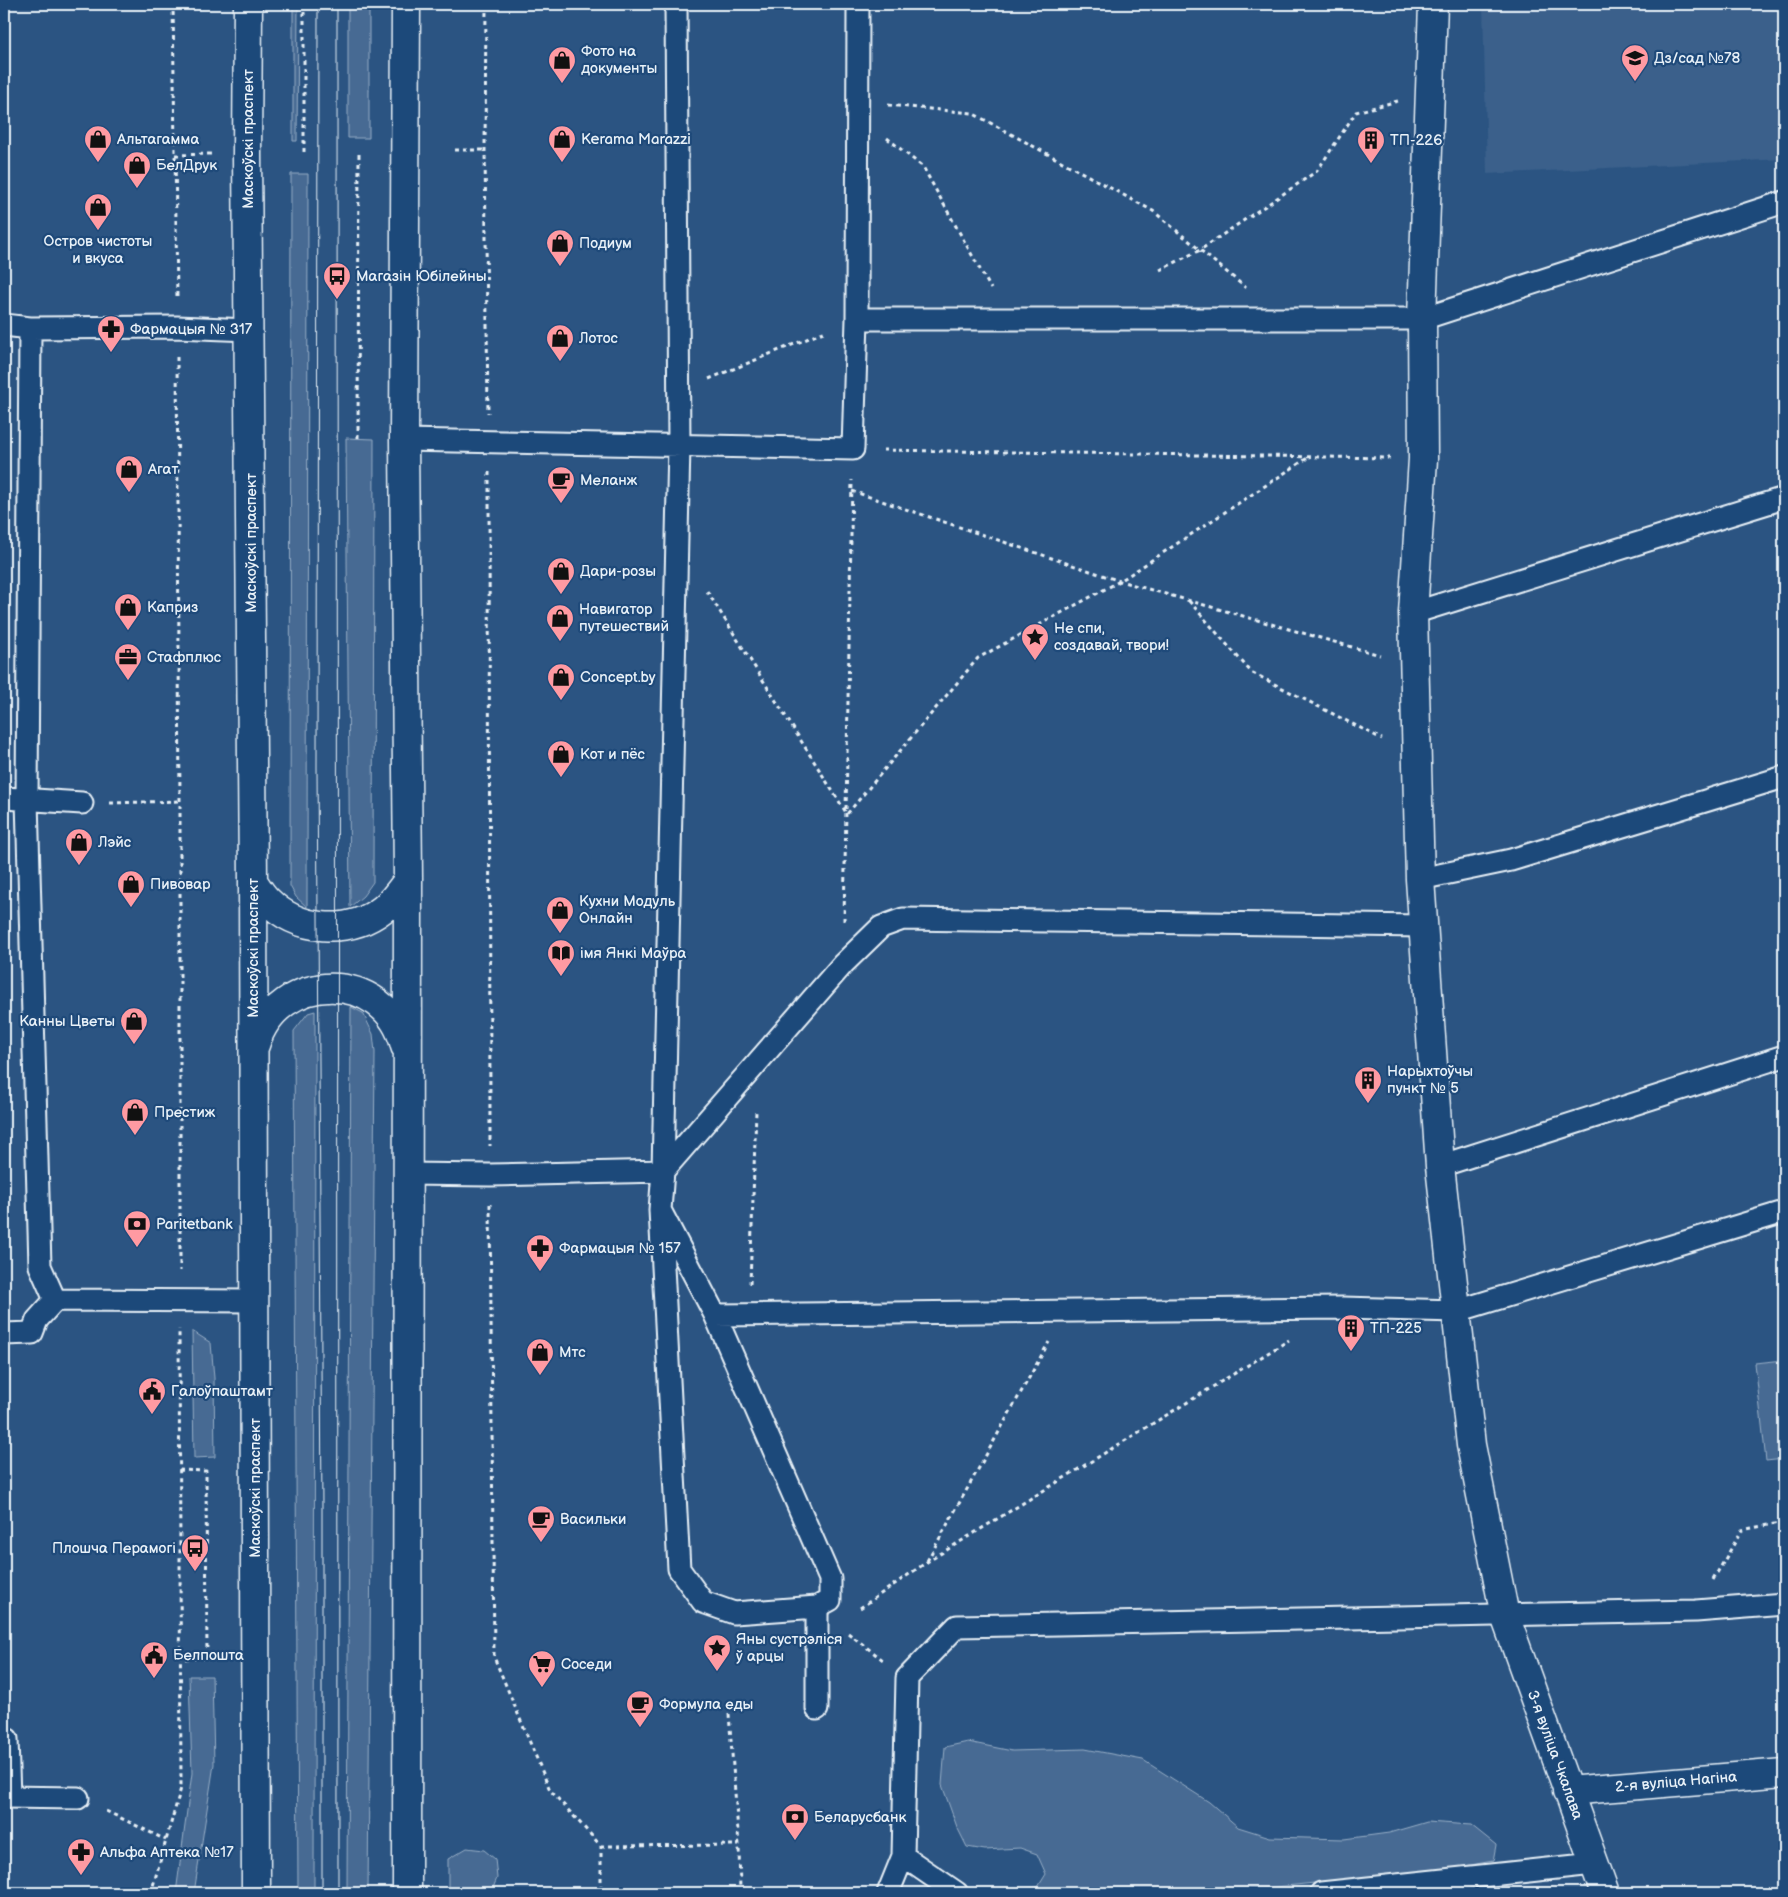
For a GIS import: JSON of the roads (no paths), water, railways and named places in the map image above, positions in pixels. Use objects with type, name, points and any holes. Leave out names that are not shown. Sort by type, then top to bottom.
[{"type":"main road","name":"Маскоўскі праспект","points":[[248,4],[247,154],[254,1049],[256,1893]]},
{"type":"main road","points":[[406,4],[404,440],[408,880],[407,1893]]},
{"type":"main road","name":"3-я вуліца Чкалава","points":[[1433,4],[1422,320],[1423,459],[1413,613],[1420,879],[1440,1166],[1471,1445],[1505,1616],[1605,1893]]},
{"type":"main road","points":[[253,881],[266,899],[284,914],[305,923],[327,927],[347,925],[366,920],[382,910],[397,896],[408,880]]},
{"type":"main road","points":[[254,1049],[259,1033],[268,1018],[280,1006],[295,996],[311,990],[328,988],[347,989],[365,995],[380,1006],[394,1020],[403,1036],[407,1054]]},
{"type":"main road","name":"2-я вуліца Нагіна","points":[[1567,1791],[1784,1773]]},
{"type":"lane","points":[[660,1210],[715,1315],[830,1579],[830,1600],[817,1607],[734,1614],[703,1602],[679,1569],[660,1210],[663,1171],[679,445],[676,4]]},
{"type":"lane","points":[[404,440],[853,449],[857,319],[858,4]]},
{"type":"lane","points":[[857,319],[1422,320],[1784,202]]},
{"type":"lane","points":[[4,325],[30,328],[177,327],[249,330]]},
{"type":"lane","points":[[30,328],[27,800],[40,1266],[55,1300]]},
{"type":"lane","points":[[1413,613],[1784,498]]},
{"type":"lane","points":[[1420,879],[1511,860],[1784,777]]},
{"type":"lane","points":[[4,798],[82,803]]},
{"type":"lane","points":[[407,1174],[490,1175],[663,1171],[843,964],[881,927],[903,919],[1423,926]]},
{"type":"lane","points":[[1440,1166],[1784,1056]]},
{"type":"lane","points":[[715,1315],[1342,1308],[1457,1311],[1784,1212]]},
{"type":"lane","points":[[4,1334],[32,1333],[37,1320],[55,1300],[255,1301]]},
{"type":"lane","points":[[888,1893],[904,1856],[907,1678],[957,1626],[1696,1611],[1784,1604]]},
{"type":"lane","points":[[817,1607],[818,1709]]},
{"type":"lane","points":[[7,1739],[6,1797],[78,1798]]},
{"type":"lane","points":[[904,1856],[957,1893]]},
{"type":"lane","points":[[1321,1893],[1594,1864]]},
{"type":"tram line","points":[[318,4],[317,767],[322,1509],[322,1893]]},
{"type":"tram line","points":[[337,4],[338,1893]]},
{"type":"place","name":"Дз/сад №78","points":[[1635,82]]},
{"type":"place","name":"Фото на документы","points":[[562,84]]},
{"type":"place","name":"Альтагамма","points":[[98,163]]},
{"type":"place","name":"Kerama Marazzi","points":[[562,163]]},
{"type":"place","name":"ТП-226","points":[[1371,164]]},
{"type":"place","name":"БелДрук","points":[[137,189]]},
{"type":"place","name":"Остров чистоты и вкуса","points":[[98,231]]},
{"type":"place","name":"Подиум","points":[[560,267]]},
{"type":"place","name":"Магазін Юбілейны","points":[[337,300]]},
{"type":"place","name":"Фармацыя № 317","points":[[111,353]]},
{"type":"place","name":"Лотос","points":[[560,362]]},
{"type":"place","name":"Агат","points":[[129,493]]},
{"type":"place","name":"Меланж","points":[[561,504]]},
{"type":"place","name":"Дари-розы","points":[[561,595]]},
{"type":"place","name":"Каприз","points":[[128,631]]},
{"type":"place","name":"Навигатор путешествий","points":[[560,642]]},
{"type":"place","name":"Не спи, создавай, твори!","points":[[1035,661]]},
{"type":"place","name":"Стафплюс","points":[[128,681]]},
{"type":"place","name":"Concept.by","points":[[561,701]]},
{"type":"place","name":"Кот и пёс","points":[[561,778]]},
{"type":"place","name":"Лэйс","points":[[79,866]]},
{"type":"place","name":"Пивовар","points":[[131,908]]},
{"type":"place","name":"Кухни Модуль Онлайн","points":[[560,934]]},
{"type":"place","name":"імя Янкі Маўра","points":[[561,977]]},
{"type":"place","name":"Канны Цветы","points":[[134,1045]]},
{"type":"place","name":"Нарыхтоўчы пункт № 5","points":[[1368,1104]]},
{"type":"place","name":"Престиж","points":[[135,1136]]},
{"type":"place","name":"Paritetbank","points":[[137,1248]]},
{"type":"place","name":"Фармацыя № 157","points":[[540,1272]]},
{"type":"place","name":"ТП-225","points":[[1351,1352]]},
{"type":"place","name":"Мтс","points":[[540,1376]]},
{"type":"place","name":"Галоўпаштамт","points":[[152,1415]]},
{"type":"place","name":"Васильки","points":[[541,1543]]},
{"type":"place","name":"Плошча Перамогі","points":[[195,1572]]},
{"type":"place","name":"Яны сустрэліся ў арцы","points":[[717,1672]]},
{"type":"place","name":"Белпошта","points":[[154,1679]]},
{"type":"place","name":"Соседи","points":[[542,1688]]},
{"type":"place","name":"Формула еды","points":[[640,1728]]},
{"type":"place","name":"Беларусбанк","points":[[795,1841]]},
{"type":"place","name":"Альфа Аптека №17","points":[[81,1876]]}]
